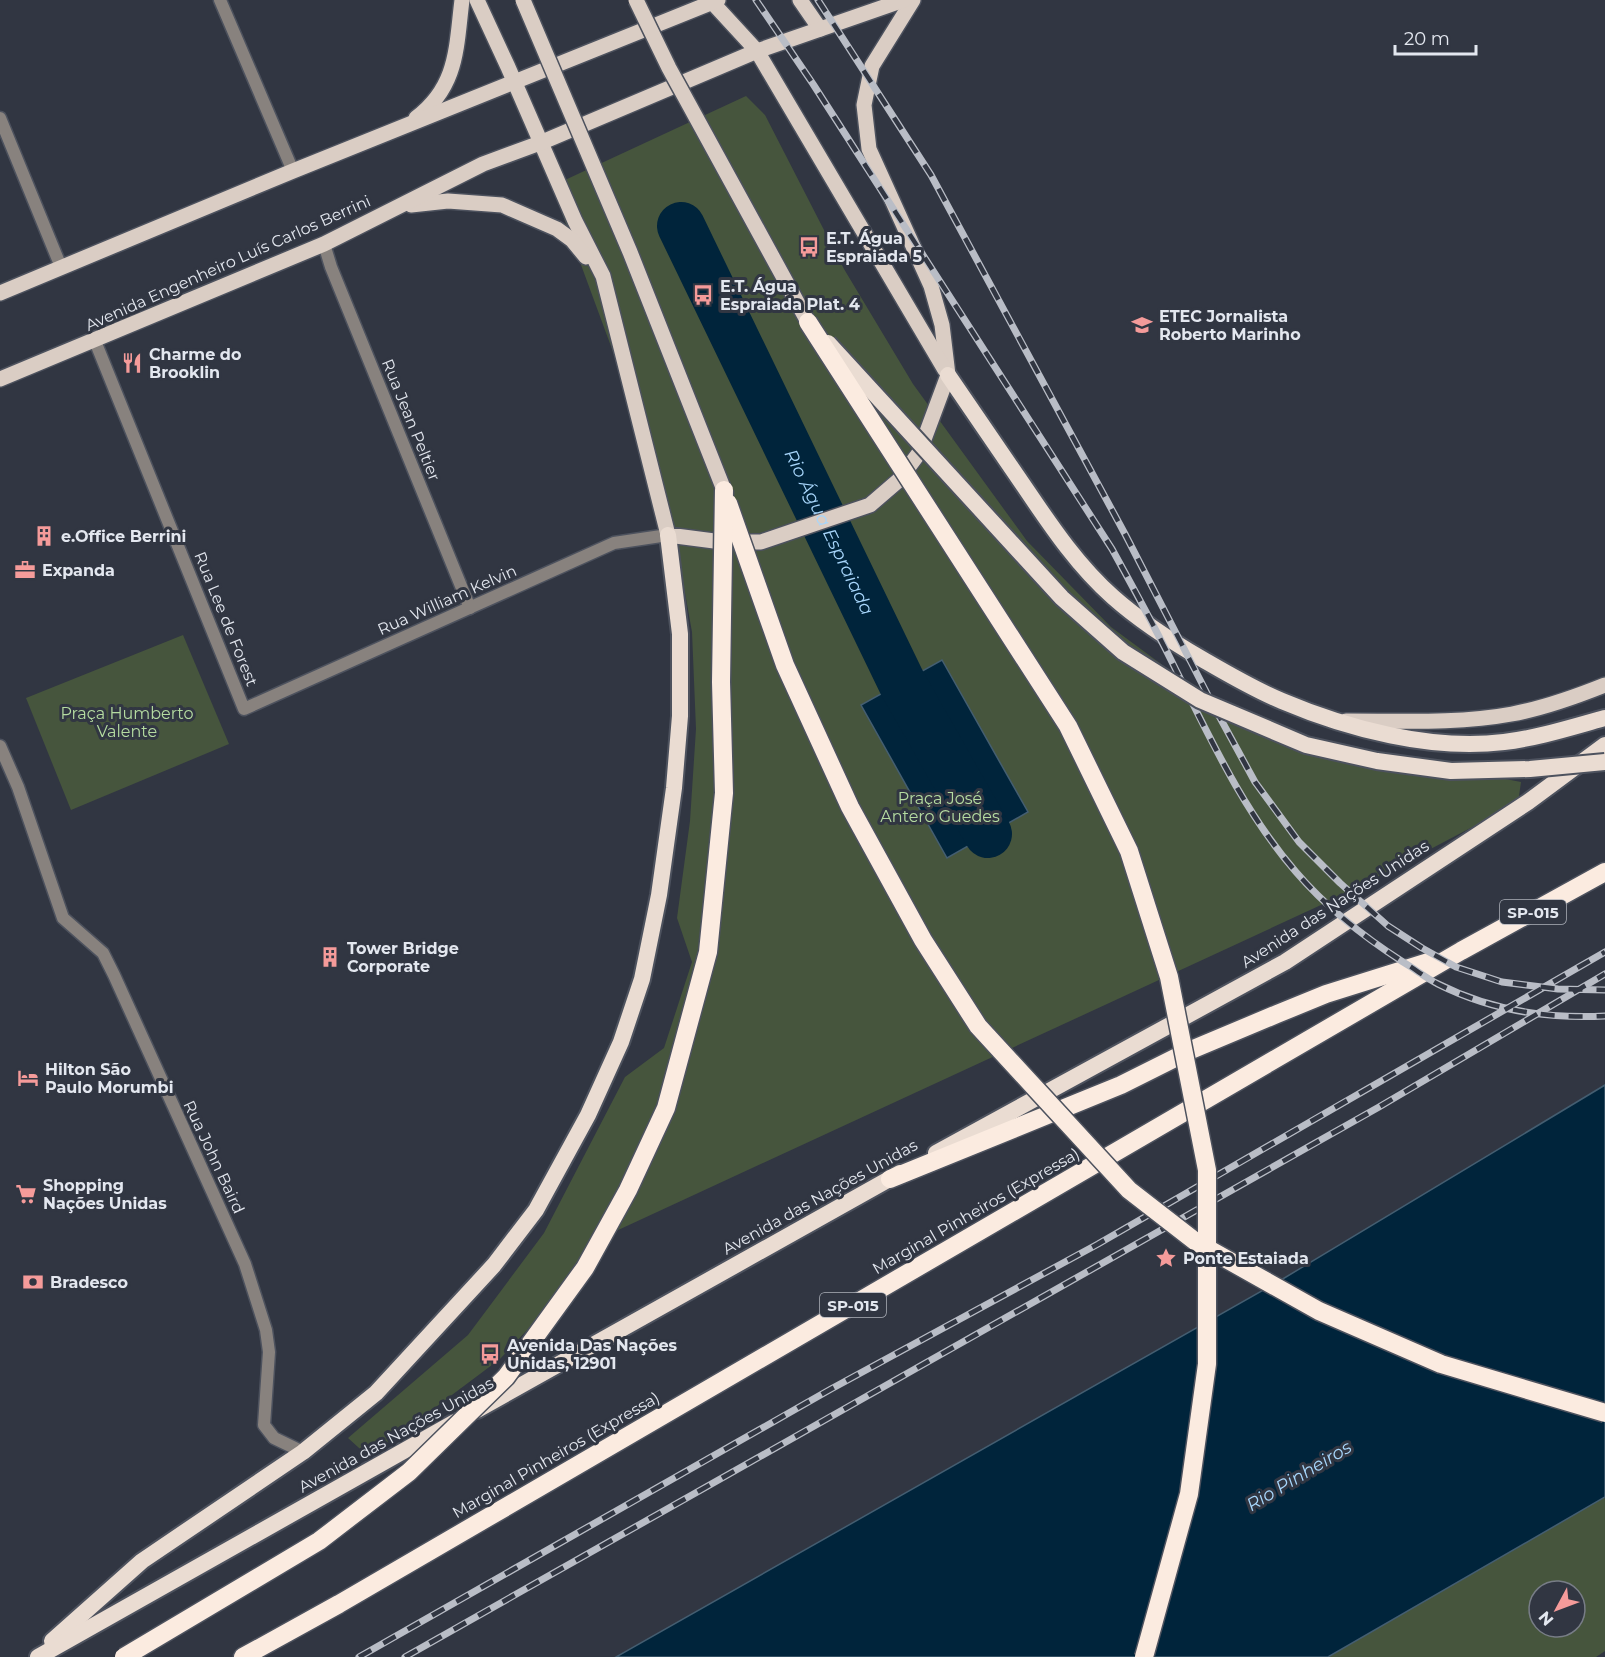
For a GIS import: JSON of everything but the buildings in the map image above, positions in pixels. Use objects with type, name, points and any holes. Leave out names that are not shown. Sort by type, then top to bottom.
[{"type":"highway","points":[[808,322],[1062,598],[1123,652],[1200,700],[1306,745],[1377,761],[1451,771],[1530,769],[1605,762]]},
{"type":"highway","points":[[808,322],[1068,726],[1129,851],[1169,977],[1207,1170],[1207,1364],[1190,1494],[1144,1657]]},
{"type":"highway","points":[[948,375],[1050,525],[1074,556],[1112,597],[1168,639],[1227,673],[1282,701],[1335,720],[1392,735],[1446,744],[1503,742],[1551,733],[1605,718]]},
{"type":"highway","points":[[724,490],[785,665],[850,807],[923,940],[978,1026],[1129,1190],[1196,1242],[1319,1311],[1441,1364],[1605,1413]]},
{"type":"highway","points":[[124,1657],[319,1541],[409,1472],[506,1377],[585,1268],[628,1190],[666,1108],[708,952],[724,794],[721,682],[724,490]]},
{"type":"highway","points":[[36,1657],[142,1561],[303,1452],[376,1393],[495,1265],[536,1210],[588,1115],[621,1042],[642,979],[659,895],[674,788],[680,716],[680,634],[668,535]]},
{"type":"highway","name":"Avenida das Nações Unidas","points":[[36,1657],[890,1179],[1285,962],[1528,802],[1605,745]]},
{"type":"highway","name":"Marginal Pinheiros (Expressa)","points":[[243,1657],[339,1604],[1461,951],[1605,872]]},
{"type":"highway","points":[[890,1179],[1121,1085],[1191,1050],[1306,1002],[1461,951]]},
{"type":"main road","points":[[397,131],[431,105],[447,83],[452,68],[462,0]]},
{"type":"main road","points":[[477,0],[540,143],[603,276],[668,535],[722,542],[761,542],[870,505],[899,480],[919,453],[948,375],[942,325],[932,286],[869,149],[864,105],[872,66],[913,0]]},
{"type":"main road","points":[[523,0],[630,252],[724,490]]},
{"type":"main road","points":[[636,0],[669,68],[808,322]]},
{"type":"main road","points":[[800,0],[820,29]]},
{"type":"main road","name":"Avenida Engenheiro Luís Carlos Berrini","points":[[0,379],[324,244],[483,164],[540,143],[758,51],[904,0]]},
{"type":"main road","points":[[0,293],[293,171],[397,131],[714,1],[758,51],[948,375]]},
{"type":"main road","points":[[402,206],[448,201],[502,205],[557,229],[572,240],[603,276]]},
{"type":"main road","points":[[1335,720],[1461,720],[1512,714],[1561,702],[1605,685]]},
{"type":"street","points":[[220,0],[293,171]]},
{"type":"street","points":[[0,118],[62,267]]},
{"type":"street","name":"Rua Jean Peltier","points":[[324,244],[331,267],[470,608]]},
{"type":"street","name":"Rua Lee de Forest","points":[[94,341],[244,709]]},
{"type":"street","name":"Rua William Kelvin","points":[[244,709],[615,543],[668,535]]},
{"type":"street","name":"Rua John Baird","points":[[0,746],[18,787],[63,918],[103,953],[245,1264],[266,1330],[269,1352],[264,1425],[274,1438],[303,1452]]},
{"type":"green space","name":"Praça José Antero Guedes","points":[[746,96],[765,115],[844,269],[913,384],[1027,541],[1111,627],[1176,675],[1250,716],[1346,748],[1521,782],[1518,803],[1347,893],[588,1244],[558,1297],[500,1359],[369,1457],[348,1438],[468,1335],[544,1233],[625,1077],[664,1048],[692,962],[677,918],[690,821],[696,729],[692,632],[669,504],[552,186]]},
{"type":"green space","name":"Praça Humberto Valente","points":[[183,635],[229,744],[71,810],[26,698]]},
{"type":"green space","points":[[1605,1497],[1605,1651],[1596,1657],[1328,1657]]},
{"type":"water","points":[[942,660],[1028,812],[947,858],[861,705]]},
{"type":"water","name":"Rio Pinheiros","points":[[1605,1085],[1605,1497],[1328,1657],[616,1657],[1281,1280]]},
{"type":"waterway","name":"Rio Água Espraiada","points":[[681,226],[902,683],[988,834]]},
{"type":"railway","points":[[756,0],[813,84],[1112,549],[1244,800],[1277,849],[1296,872],[1320,897],[1360,932],[1438,984],[1478,1000],[1520,1011],[1562,1016],[1605,1016]]},
{"type":"railway","points":[[818,0],[931,175],[1125,534],[1255,782],[1299,842],[1388,926],[1456,967],[1502,982],[1558,989],[1605,990]]},
{"type":"railway","points":[[359,1657],[831,1389],[1098,1244],[1605,952]]},
{"type":"railway","points":[[405,1657],[1379,1107],[1605,974]]},
{"type":"place","name":"E.T. Água Espraiada 5","points":[[809,247]]},
{"type":"place","name":"E.T. Água Espraiada Plat. 4","points":[[703,295]]},
{"type":"place","name":"ETEC Jornalista Roberto Marinho","points":[[1142,325]]},
{"type":"place","name":"Charme do Brooklin","points":[[132,363]]},
{"type":"place","name":"e.Office Berrini","points":[[44,536]]},
{"type":"place","name":"Expanda","points":[[25,570]]},
{"type":"place","name":"Tower Bridge Corporate","points":[[330,957]]},
{"type":"place","name":"Hilton São Paulo Morumbi","points":[[28,1078]]},
{"type":"place","name":"Shopping Nações Unidas","points":[[26,1194]]},
{"type":"place","name":"Ponte Estaiada","points":[[1166,1258]]},
{"type":"place","name":"Bradesco","points":[[33,1282]]},
{"type":"place","name":"Avenida Das Nações Unidas, 12901","points":[[490,1354]]}]
